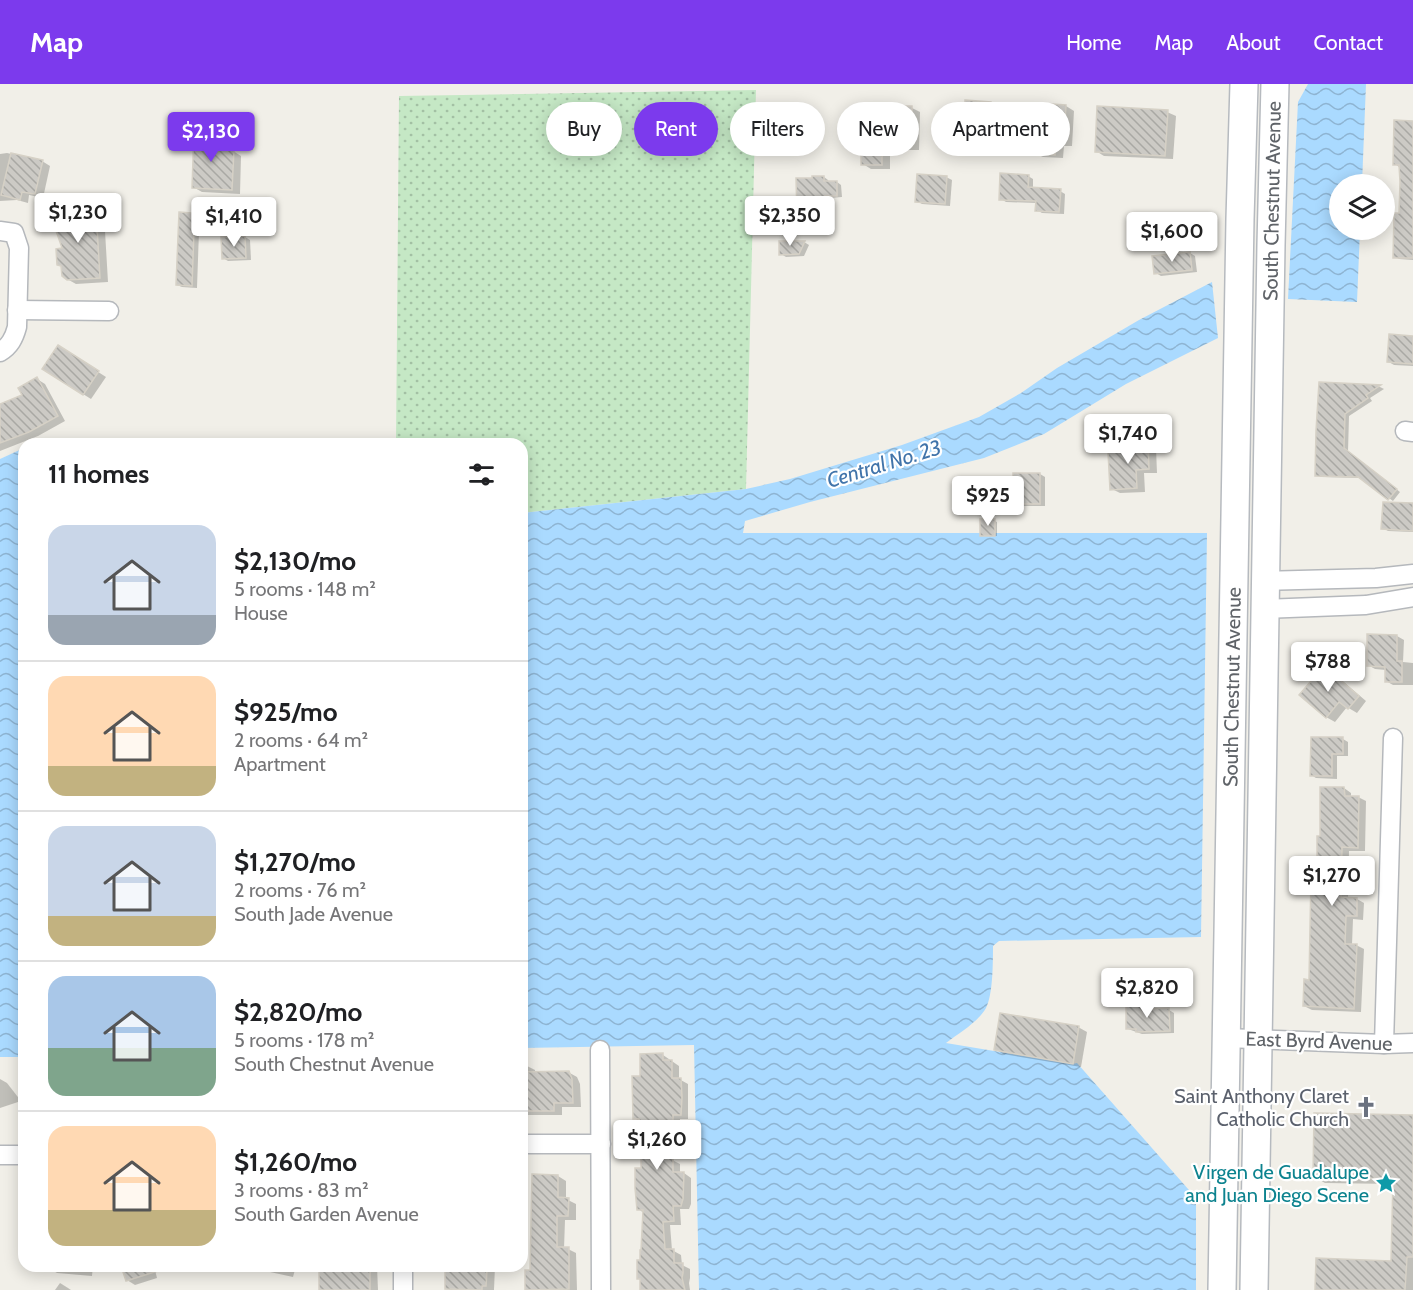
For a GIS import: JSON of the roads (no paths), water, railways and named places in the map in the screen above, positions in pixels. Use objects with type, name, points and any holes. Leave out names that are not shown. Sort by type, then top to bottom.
[{"type":"main road","name":"South Chestnut Avenue","points":[[1222,1290],[1244,84]]},
{"type":"main road","name":"South Chestnut Avenue","points":[[1254,1290],[1275,84]]},
{"type":"street","points":[[0,352],[14,338],[17,310],[19,248],[7,232]]},
{"type":"street","points":[[17,310],[109,311]]},
{"type":"street","points":[[1265,581],[1366,579],[1413,574]]},
{"type":"street","points":[[1265,609],[1366,604],[1413,597]]},
{"type":"street","points":[[1384,1044],[1393,738]]},
{"type":"street","name":"East Byrd Avenue","points":[[1226,1038],[1413,1043]]},
{"type":"street","points":[[600,1050],[601,1290]]},
{"type":"street","points":[[528,1144],[601,1144]]},
{"type":"street","points":[[0,1155],[18,1155]]},
{"type":"street","points":[[403,1272],[403,1290]]},
{"type":"water","points":[[1308,84],[1366,84],[1362,174],[1329,174],[1329,240],[1360,240],[1357,302],[1288,299],[1298,102]]},
{"type":"water","name":"Central No. 23","points":[[1212,282],[1218,338],[1126,384],[1044,434],[984,458],[810,502],[745,521],[743,533],[1207,533],[1201,937],[999,941],[993,946],[991,987],[986,1008],[973,1023],[946,1043],[1077,1063],[1196,1198],[1196,1290],[699,1290],[694,1045],[528,1048],[528,512],[746,489],[790,479],[902,445],[979,417],[1139,320]]},
{"type":"water","points":[[18,451],[18,1057],[0,1057],[0,459]]},
{"type":"place","name":"Saint Anthony Claret Catholic Church","points":[[1366,1107]]},
{"type":"place","name":"Virgen de Guadalupe and Juan Diego Scene","points":[[1386,1183]]}]
